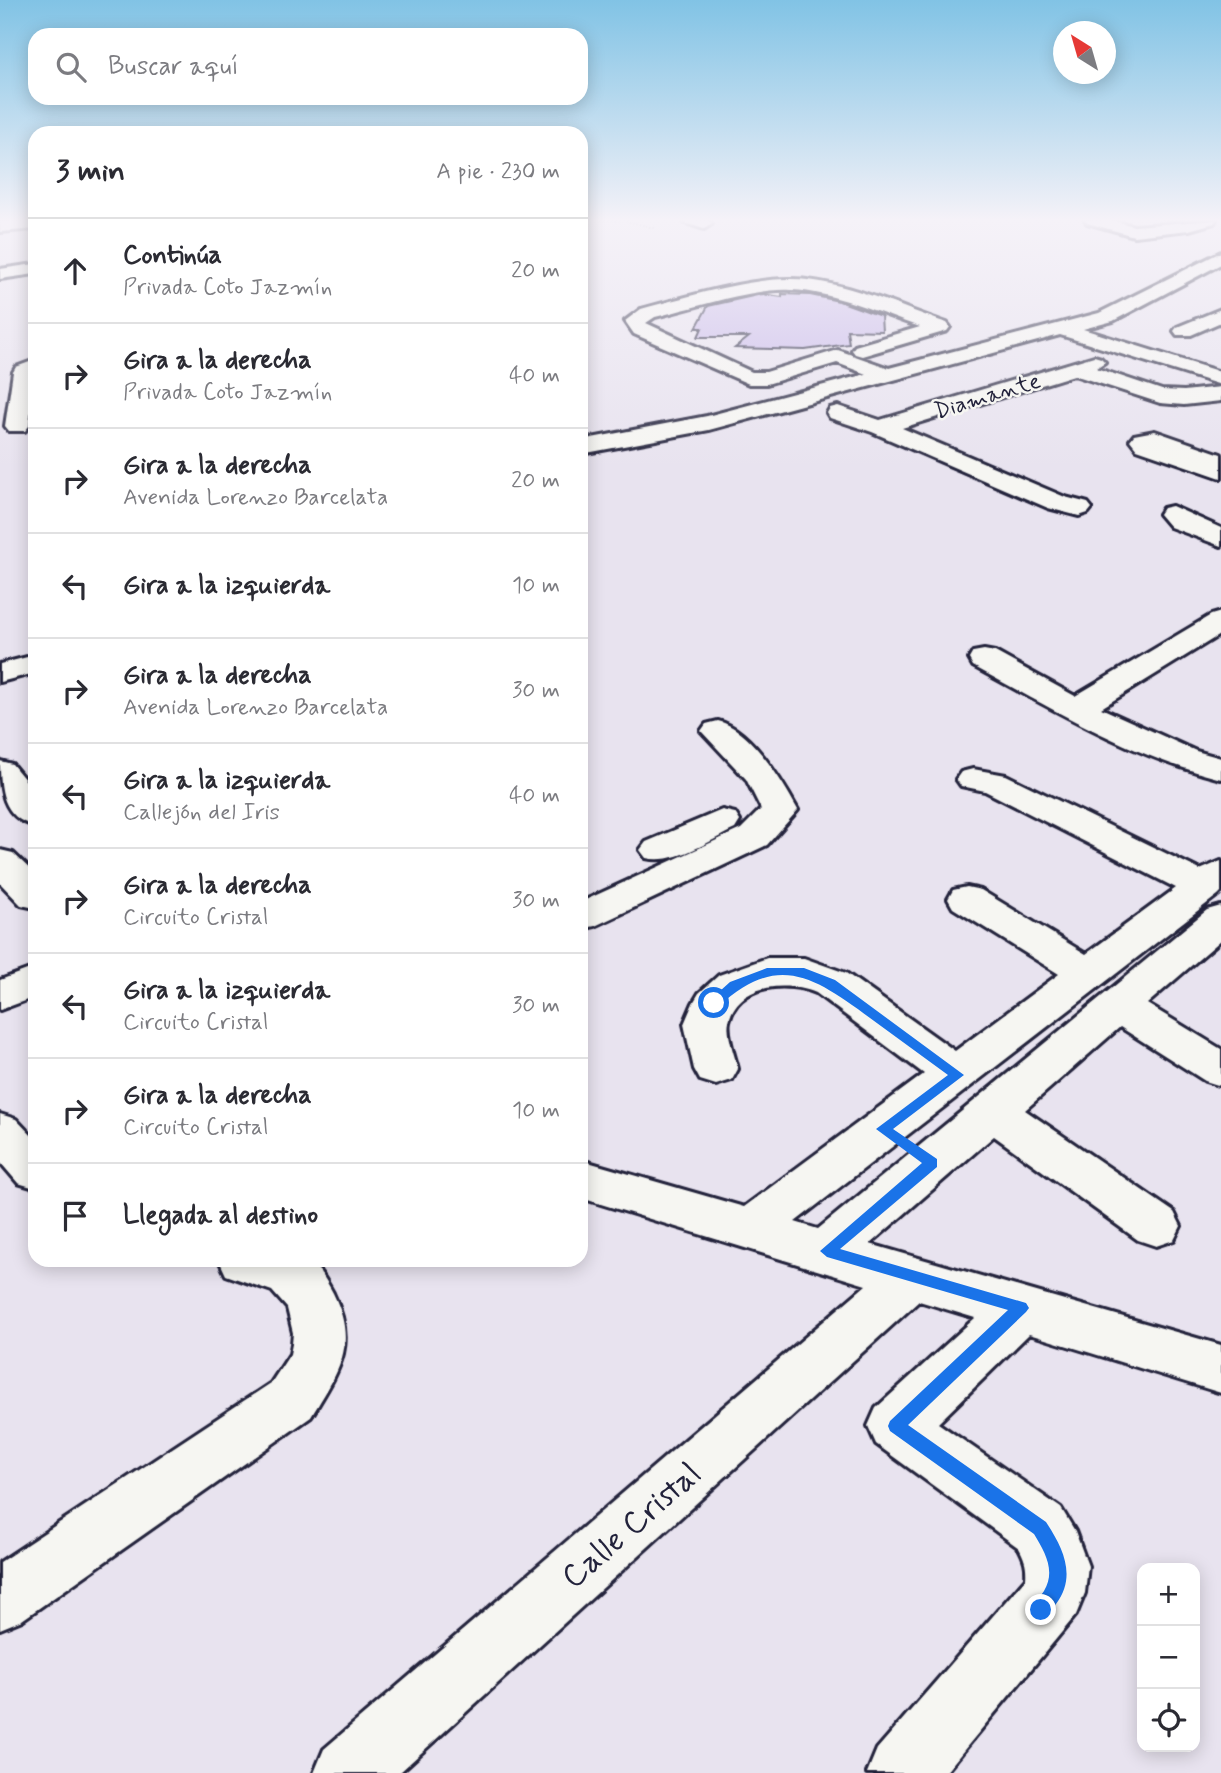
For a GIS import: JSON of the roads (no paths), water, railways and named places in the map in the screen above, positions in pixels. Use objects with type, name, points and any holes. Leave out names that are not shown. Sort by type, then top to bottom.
[{"type":"street","points":[[692,303],[648,313],[635,321],[641,330],[749,378],[766,377],[838,356],[887,375]]},
{"type":"street","points":[[868,303],[940,327],[862,350],[909,369]]},
{"type":"street","points":[[1039,335],[1108,330],[1150,303]]},
{"type":"street","points":[[1184,331],[1221,315]]},
{"type":"street","points":[[588,446],[709,423],[1085,323],[1221,367]]},
{"type":"street","points":[[1062,329],[1108,330],[1133,351],[1221,380]]},
{"type":"street","points":[[1133,351],[1154,345]]},
{"type":"street","name":"Diamante","points":[[880,427],[1084,365],[1160,396],[1184,398],[1198,395]]},
{"type":"street","points":[[11,434],[24,372],[28,370]]},
{"type":"street","points":[[1221,380],[1201,387],[1198,395],[1221,406]]},
{"type":"street","name":"Diamante","points":[[838,413],[880,427],[1057,503],[1079,508]]},
{"type":"street","points":[[1221,462],[1155,438],[1142,440],[1145,444],[1221,471]]},
{"type":"street","points":[[1172,514],[1179,521],[1221,538]]},
{"type":"street","points":[[1076,709],[1221,621]]},
{"type":"street","points":[[984,659],[1076,709],[1184,758],[1221,769]]},
{"type":"street","points":[[0,673],[28,666]]},
{"type":"street","points":[[588,914],[754,837],[780,810],[761,774],[718,731]]},
{"type":"street","points":[[1184,758],[1221,782]]},
{"type":"street","points":[[0,771],[28,806]]},
{"type":"street","points":[[974,779],[994,782],[1215,893]]},
{"type":"street","points":[[588,883],[722,821]]},
{"type":"street","points":[[0,861],[28,889]]},
{"type":"street","points":[[751,1229],[1090,975],[1215,893]]},
{"type":"street","points":[[827,1251],[1119,1007],[1215,893]]},
{"type":"street","points":[[967,899],[1090,975]]},
{"type":"street","points":[[0,967],[28,955]]},
{"type":"street","points":[[716,1069],[705,1024],[714,1003],[734,985],[767,972],[804,972],[831,983],[957,1075]]},
{"type":"street","points":[[0,996],[28,984]]},
{"type":"street","points":[[1119,1007],[1221,1070]]},
{"type":"street","points":[[994,1112],[1156,1226]]},
{"type":"street","points":[[883,1129],[932,1163]]},
{"type":"street","points":[[0,1131],[28,1162]]},
{"type":"street","points":[[588,1181],[1221,1369]]},
{"type":"street","points":[[0,1598],[291,1400],[314,1362],[320,1344],[321,1324],[310,1299],[292,1277],[264,1267]]},
{"type":"street","name":"Calle Cristal","points":[[348,1773],[912,1276]]},
{"type":"street","points":[[901,1773],[1054,1593],[1059,1569],[1053,1548],[1040,1528],[896,1426],[1021,1308]]}]
